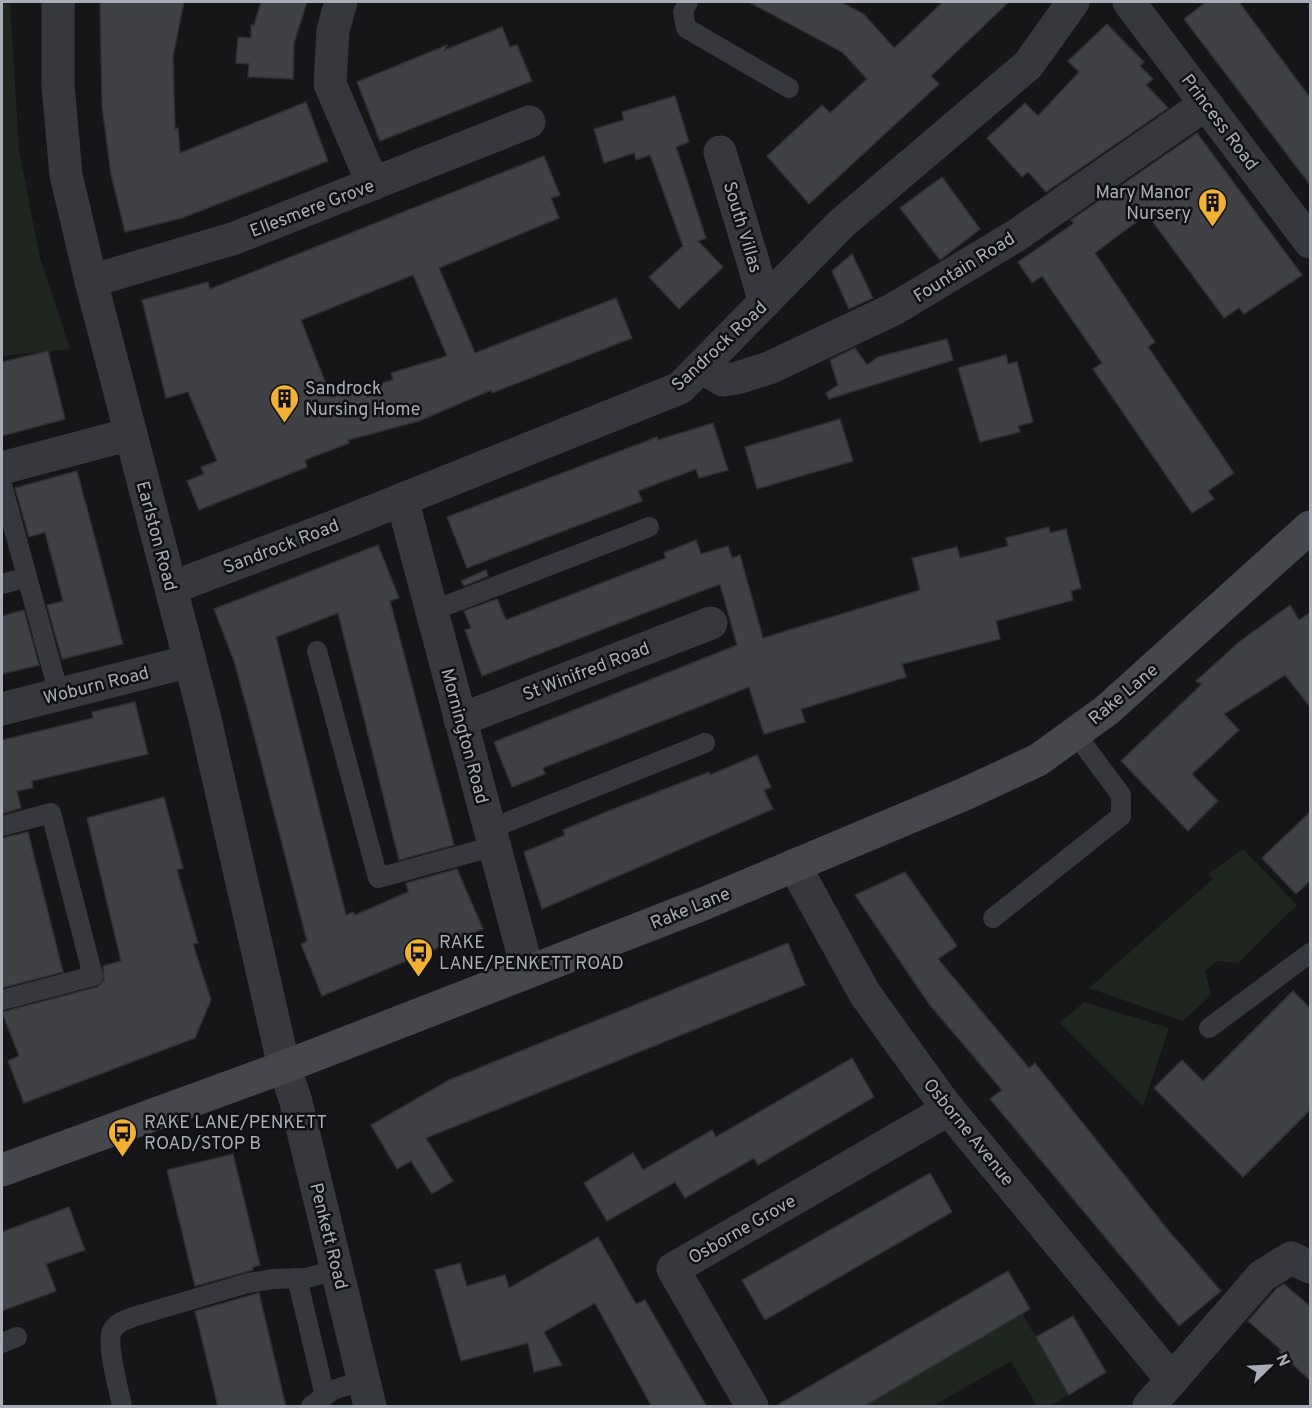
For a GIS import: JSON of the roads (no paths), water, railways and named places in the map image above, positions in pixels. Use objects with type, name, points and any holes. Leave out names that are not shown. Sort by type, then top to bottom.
[{"type":"main road","name":"Rake Lane","points":[[2,1169],[284,1067],[703,904],[967,793],[1038,760],[1107,710],[1311,526]]},
{"type":"street","name":"Earlston Road","points":[[58,2],[58,85],[66,176],[190,661],[284,1067]]},
{"type":"street","points":[[341,2],[333,30],[330,84],[373,184]]},
{"type":"street","name":"Sandrock Road","points":[[171,588],[680,388],[842,224],[1028,65],[1073,2]]},
{"type":"street","name":"Princess Road","points":[[1129,2],[1311,242]]},
{"type":"street","name":"Fountain Road","points":[[701,367],[723,380],[737,378],[770,368],[894,309],[1017,235],[1206,104]]},
{"type":"street","name":"Ellesmere Grove","points":[[91,280],[235,238],[529,122]]},
{"type":"street","name":"South Villas","points":[[720,152],[765,303]]},
{"type":"street","points":[[2,468],[131,434]]},
{"type":"street","name":"Mornington Road","points":[[402,499],[528,972]]},
{"type":"street","name":"St Winifred Road","points":[[460,720],[711,622]]},
{"type":"street","name":"Woburn Road","points":[[2,709],[190,661]]},
{"type":"street","name":"Osborne Avenue","points":[[794,865],[865,994],[950,1109],[1172,1380]]},
{"type":"street","name":"Penkett Road","points":[[284,1067],[295,1098],[367,1394]]},
{"type":"street","name":"Osborne Grove","points":[[752,1407],[673,1269],[950,1109]]},
{"type":"street","points":[[1149,1407],[1262,1276],[1291,1258],[1311,1267]]},
{"type":"lane","points":[[688,2],[683,12],[686,28],[789,88]]},
{"type":"lane","points":[[2,485],[59,694]]},
{"type":"lane","points":[[432,611],[649,527]]},
{"type":"lane","points":[[2,584],[27,577]]},
{"type":"lane","points":[[316,651],[378,878],[492,837],[705,743]]},
{"type":"lane","points":[[993,918],[1121,816],[1120,795],[1075,733]]},
{"type":"lane","points":[[2,826],[51,813],[93,976],[2,1000]]},
{"type":"lane","points":[[1209,1028],[1311,953]]},
{"type":"lane","points":[[122,1407],[110,1342],[112,1331],[119,1324],[136,1316],[248,1283],[297,1278],[338,1270]]},
{"type":"lane","points":[[297,1278],[318,1401],[333,1390],[367,1394]]},
{"type":"place","name":"Mary Manor Nursery","points":[[1212,228]]},
{"type":"place","name":"Sandrock Nursing Home","points":[[284,424]]},
{"type":"place","name":"RAKE LANE/PENKETT ROAD","points":[[418,978]]},
{"type":"place","name":"RAKE LANE/PENKETT ROAD/STOP B","points":[[123,1158]]}]
